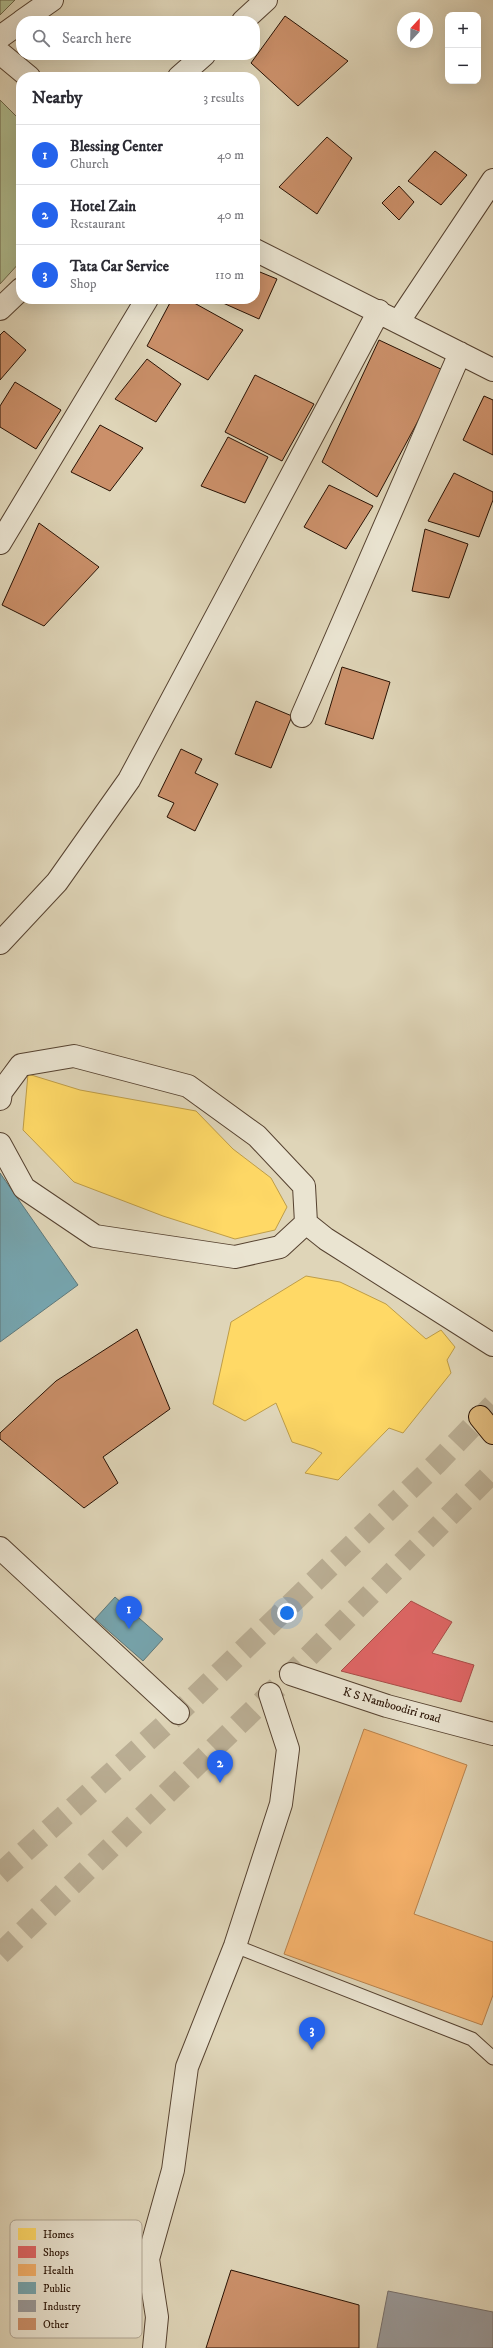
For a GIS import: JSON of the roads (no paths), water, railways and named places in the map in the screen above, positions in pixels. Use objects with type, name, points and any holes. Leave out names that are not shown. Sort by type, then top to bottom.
[{"type":"street","points":[[29,16],[52,0]]},
{"type":"street","points":[[248,16],[266,0]]},
{"type":"street","points":[[0,37],[16,25]]},
{"type":"street","points":[[0,53],[23,72]]},
{"type":"street","points":[[185,72],[199,60]]},
{"type":"street","points":[[399,321],[493,180]]},
{"type":"street","points":[[260,252],[399,321],[493,370]]},
{"type":"street","points":[[0,309],[16,294]]},
{"type":"street","points":[[0,543],[144,304]]},
{"type":"street","points":[[0,943],[57,882],[129,780],[379,311]]},
{"type":"street","points":[[302,716],[460,353]]},
{"type":"street","points":[[0,1099],[1,1092],[21,1065],[74,1056],[188,1086],[256,1136],[304,1186],[306,1223],[326,1239],[493,1345]]},
{"type":"street","points":[[0,1144],[24,1188],[95,1236],[235,1257],[280,1247],[306,1223]]},
{"type":"street","points":[[0,1548],[178,1713]]},
{"type":"street","name":"K S Namboodiri road","points":[[291,1674],[387,1706],[493,1734]]},
{"type":"street","points":[[154,2348],[156,2318],[148,2259],[173,2170],[187,2067],[235,1946],[281,1804],[288,1749],[270,1694]]},
{"type":"lane","points":[[235,1946],[472,2039],[493,2058]]},
{"type":"tunnel","points":[[0,1874],[178,1713],[436,1464],[493,1405]]},
{"type":"tunnel","points":[[0,1954],[291,1674],[493,1472]]},
{"type":"place","name":"Blessing Center","points":[[129,1629]]},
{"type":"place","name":"Hotel Zain","points":[[220,1783]]},
{"type":"place","name":"Tata Car Service","points":[[312,2050]]}]
